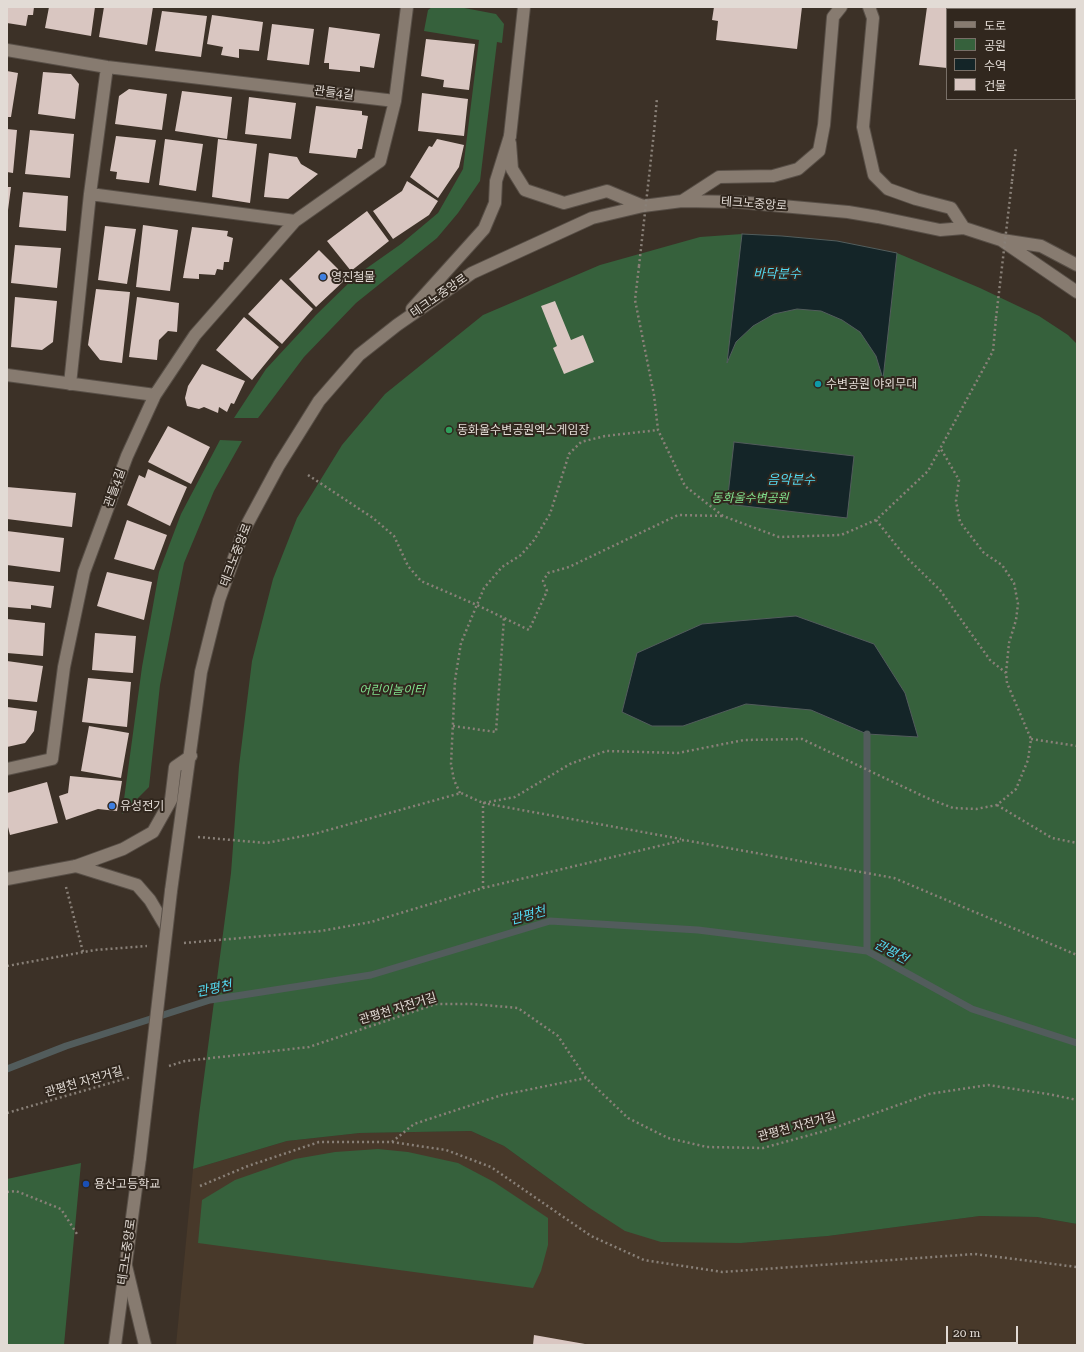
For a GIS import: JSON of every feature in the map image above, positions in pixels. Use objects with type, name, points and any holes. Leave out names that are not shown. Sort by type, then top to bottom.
[{"type":"main road","points":[[395,101],[407,7]]},
{"type":"main road","points":[[524,7],[510,136],[512,169],[524,190],[564,203],[608,191],[643,206]]},
{"type":"main road","points":[[682,201],[719,177],[773,176],[798,169],[819,152],[824,126],[834,17],[842,7]]},
{"type":"main road","points":[[869,7],[873,18],[863,127],[874,175],[888,189],[916,199],[951,208],[964,228]]},
{"type":"main road","name":"관들4길","points":[[7,50],[106,67],[395,101],[380,162],[295,221],[195,335],[155,395],[127,456],[84,572],[64,667],[52,759],[7,770]]},
{"type":"main road","points":[[70,384],[90,194],[106,67]]},
{"type":"main road","points":[[397,325],[484,229],[495,203],[496,181],[510,136]]},
{"type":"main road","points":[[90,194],[295,221]]},
{"type":"main road","name":"테크노중앙로","points":[[115,1345],[140,1158],[166,927],[201,672],[219,600],[244,530],[279,465],[319,401],[359,355],[397,325],[472,273],[592,218],[643,206],[682,201],[738,202],[782,205],[878,217],[940,230],[964,228],[1001,240],[1077,292]]},
{"type":"main road","points":[[1001,240],[1041,246],[1077,265]]},
{"type":"main road","points":[[7,375],[155,395]]},
{"type":"main road","points":[[7,879],[76,866],[123,849],[153,832],[171,800],[175,767],[190,756]]},
{"type":"main road","points":[[76,866],[137,885],[150,900],[166,927]]},
{"type":"main road","points":[[126,1265],[145,1345]]},
{"type":"path","points":[[657,98],[635,300],[654,395],[658,430],[685,486],[723,516],[779,537],[841,535],[876,520],[928,471],[993,351],[1016,148]]},
{"type":"path","points":[[460,793],[454,780],[451,764],[455,680],[461,643],[484,588],[502,567],[521,555],[534,540],[550,514],[569,454],[581,442],[605,436],[658,430]]},
{"type":"path","points":[[483,803],[515,798],[570,764],[606,751],[678,753],[744,740],[802,739],[886,777],[927,798],[954,808],[976,808],[997,805],[1016,788],[1028,760],[1031,739],[1008,683],[1006,673],[1009,643],[1016,620],[1018,604],[1014,583],[1002,565],[984,553],[960,522],[956,501],[959,480],[941,449]]},
{"type":"path","points":[[308,475],[373,518],[394,536],[408,566],[421,581],[477,605],[529,630],[547,591],[543,580],[548,573],[568,567],[678,515],[723,516]]},
{"type":"path","points":[[876,520],[904,555],[940,590],[990,660],[1006,673]]},
{"type":"path","points":[[453,726],[496,732],[504,618]]},
{"type":"path","points":[[1031,739],[1077,746]]},
{"type":"path","points":[[198,837],[266,843],[314,834],[460,793],[483,803],[894,878],[1077,955]]},
{"type":"path","points":[[482,888],[483,803]]},
{"type":"path","points":[[997,805],[1052,838],[1077,843]]},
{"type":"path","points":[[183,943],[321,931],[370,922],[482,888],[684,840]]},
{"type":"path","points":[[61,868],[83,952]]},
{"type":"path","points":[[7,966],[83,952],[154,945]]},
{"type":"path","name":"관평천 자전거길","points":[[164,1068],[185,1061],[309,1047],[436,1004],[474,1004],[518,1008],[558,1036],[586,1078],[628,1118],[668,1138],[707,1147],[763,1148],[828,1130],[930,1094],[988,1085],[1077,1100]]},
{"type":"path","name":"관평천 자전거길","points":[[7,1113],[136,1076]]},
{"type":"path","points":[[392,1142],[414,1124],[502,1095],[586,1078]]},
{"type":"path","points":[[200,1186],[248,1166],[319,1142],[392,1142],[446,1150],[491,1167],[591,1236],[644,1260],[722,1272],[975,1254],[1077,1267]]},
{"type":"path","points":[[7,1192],[16,1190],[61,1209],[77,1234]]},
{"type":"shaded area","points":[[471,1131],[504,1146],[588,1207],[741,1243],[828,1236],[980,1216],[1037,1217],[1077,1224],[1077,1345],[176,1345],[193,1169],[287,1141],[360,1133]]},
{"type":"green space","points":[[432,7],[459,7],[496,14],[504,24],[502,43],[497,42],[480,181],[458,213],[437,238],[356,303],[304,357],[258,418],[234,418],[266,369],[316,315],[357,275],[401,244],[438,213],[463,169],[479,40],[424,31],[428,10]]},
{"type":"green space","points":[[742,234],[837,241],[897,253],[980,288],[1039,316],[1068,335],[1077,344],[1077,1224],[1037,1217],[980,1216],[828,1236],[741,1243],[661,1242],[625,1231],[588,1207],[504,1146],[471,1131],[360,1133],[287,1141],[193,1169],[231,873],[239,766],[252,661],[273,579],[297,518],[342,445],[385,394],[483,315],[600,265],[700,237]]},
{"type":"green space","points":[[220,440],[242,441],[214,491],[184,563],[160,685],[149,787],[122,814],[142,667],[159,572],[181,514]]},
{"type":"green space","points":[[378,1149],[408,1152],[458,1163],[494,1182],[548,1218],[548,1245],[541,1271],[533,1288],[198,1243],[202,1200],[235,1180],[295,1159],[335,1152]]},
{"type":"green space","points":[[81,1163],[64,1345],[7,1345],[7,1179]]},
{"type":"water","name":"바닥분수","points":[[742,234],[837,241],[897,253],[883,379],[876,356],[860,332],[842,320],[821,311],[797,309],[774,314],[753,326],[736,342],[727,363]]},
{"type":"water","name":"음악분수","points":[[734,442],[854,456],[847,518],[727,504]]},
{"type":"water","points":[[796,616],[874,644],[905,693],[918,737],[867,734],[811,710],[746,704],[683,726],[652,726],[622,712],[637,653],[702,624]]},
{"type":"building","points":[[7,7],[34,7],[33,15],[28,15],[26,26],[7,23]]},
{"type":"building","points":[[49,7],[95,7],[91,36],[45,28]]},
{"type":"building","points":[[104,7],[153,7],[147,45],[99,37]]},
{"type":"building","points":[[714,7],[802,7],[797,49],[716,40],[718,21],[712,20]]},
{"type":"building","points":[[927,7],[1018,7],[946,8],[946,68],[919,65]]},
{"type":"building","points":[[162,11],[207,16],[201,57],[155,51]]},
{"type":"building","points":[[212,15],[263,22],[259,51],[239,49],[239,58],[221,55],[223,47],[207,44]]},
{"type":"building","points":[[272,24],[314,29],[309,65],[267,60]]},
{"type":"building","points":[[329,27],[380,34],[374,68],[360,66],[360,72],[329,69],[329,63],[324,63]]},
{"type":"building","points":[[426,39],[475,44],[469,90],[443,87],[444,80],[421,76]]},
{"type":"building","points":[[7,71],[18,73],[11,117],[7,117]]},
{"type":"building","points":[[43,72],[71,74],[79,84],[75,119],[38,114]]},
{"type":"building","points":[[129,89],[167,94],[162,130],[115,124],[119,96]]},
{"type":"building","points":[[182,91],[232,97],[227,139],[175,131]]},
{"type":"building","points":[[422,93],[468,99],[464,136],[418,131]]},
{"type":"building","points":[[249,97],[296,103],[291,139],[245,134]]},
{"type":"building","points":[[316,106],[362,111],[362,115],[368,116],[362,149],[358,149],[356,158],[309,153]]},
{"type":"building","points":[[7,129],[17,130],[13,173],[7,172]]},
{"type":"building","points":[[30,130],[74,134],[70,178],[25,174]]},
{"type":"building","points":[[116,136],[156,140],[149,183],[116,179],[117,172],[110,171]]},
{"type":"building","points":[[165,139],[203,144],[196,191],[159,185]]},
{"type":"building","points":[[218,139],[257,144],[250,203],[212,197]]},
{"type":"building","points":[[437,139],[464,145],[459,167],[438,198],[410,177],[429,146],[432,147]]},
{"type":"building","points":[[269,153],[297,157],[301,164],[318,174],[288,199],[264,197]]},
{"type":"building","points":[[407,181],[438,201],[429,215],[393,239],[373,211],[402,191]]},
{"type":"building","points":[[7,187],[11,187],[8,210],[7,210]]},
{"type":"building","points":[[23,192],[68,196],[66,231],[19,227]]},
{"type":"building","points":[[367,211],[389,241],[351,271],[327,241]]},
{"type":"building","points":[[143,225],[178,230],[170,291],[136,287]]},
{"type":"building","points":[[105,226],[136,229],[127,284],[98,280]]},
{"type":"building","points":[[192,227],[228,231],[227,236],[233,238],[229,262],[224,262],[223,270],[217,269],[215,275],[199,274],[199,279],[183,278]]},
{"type":"building","points":[[15,245],[61,248],[57,288],[11,283]]},
{"type":"building","points":[[319,250],[347,278],[316,307],[289,279]]},
{"type":"building","points":[[281,279],[313,309],[282,344],[248,314]]},
{"type":"building","points":[[96,289],[130,292],[122,363],[100,360],[88,345]]},
{"type":"building","points":[[15,297],[57,301],[53,342],[42,350],[11,347]]},
{"type":"building","points":[[137,297],[179,303],[177,332],[168,331],[159,340],[157,360],[129,357]]},
{"type":"building","points":[[555,301],[571,340],[583,335],[594,362],[564,374],[553,348],[557,346],[541,306]]},
{"type":"building","points":[[244,317],[279,347],[252,380],[216,350]]},
{"type":"building","points":[[202,364],[245,381],[234,404],[231,403],[227,412],[219,407],[218,413],[204,407],[199,409],[187,406],[185,398],[188,386]]},
{"type":"building","points":[[168,426],[210,447],[191,484],[148,462]]},
{"type":"building","points":[[148,469],[187,487],[170,526],[127,505],[139,475],[145,478]]},
{"type":"building","points":[[7,487],[76,493],[72,527],[7,519]]},
{"type":"building","points":[[127,520],[167,535],[154,570],[114,559]]},
{"type":"building","points":[[7,531],[64,538],[60,572],[7,565]]},
{"type":"building","points":[[107,572],[152,582],[144,620],[97,606]]},
{"type":"building","points":[[7,581],[54,586],[51,608],[31,605],[31,609],[7,607]]},
{"type":"building","points":[[7,619],[45,623],[43,656],[7,653]]},
{"type":"building","points":[[95,633],[136,636],[133,673],[92,670]]},
{"type":"building","points":[[7,661],[43,666],[37,702],[7,699]]},
{"type":"building","points":[[88,678],[131,682],[127,727],[82,722]]},
{"type":"building","points":[[7,707],[37,711],[34,731],[25,743],[7,747]]},
{"type":"building","points":[[89,726],[129,733],[121,778],[81,771]]},
{"type":"building","points":[[70,776],[122,781],[117,811],[98,809],[66,820],[59,796],[68,793]]},
{"type":"building","points":[[47,782],[58,823],[10,835],[7,823],[7,793]]},
{"type":"building","points":[[534,1335],[585,1344],[585,1345],[533,1345]]},
{"type":"waterway","points":[[867,734],[867,951]]},
{"type":"waterway","name":"관평천","points":[[7,1069],[66,1046],[210,1000],[371,975],[550,921],[698,930],[867,951],[972,1009],[1077,1043]]},
{"type":"place","name":"영진철물","points":[[323,277]]},
{"type":"place","name":"수변공원 야외무대","points":[[818,384]]},
{"type":"place","name":"동화울수변공원엑스게임장","points":[[449,430]]},
{"type":"place","name":"유성전기","points":[[112,806]]},
{"type":"place","name":"용산고등학교","points":[[86,1184]]},
{"type":"park label","name":"동화울수변공원","points":[[750,498]]},
{"type":"park label","name":"어린이놀이터","points":[[392,690]]}]
